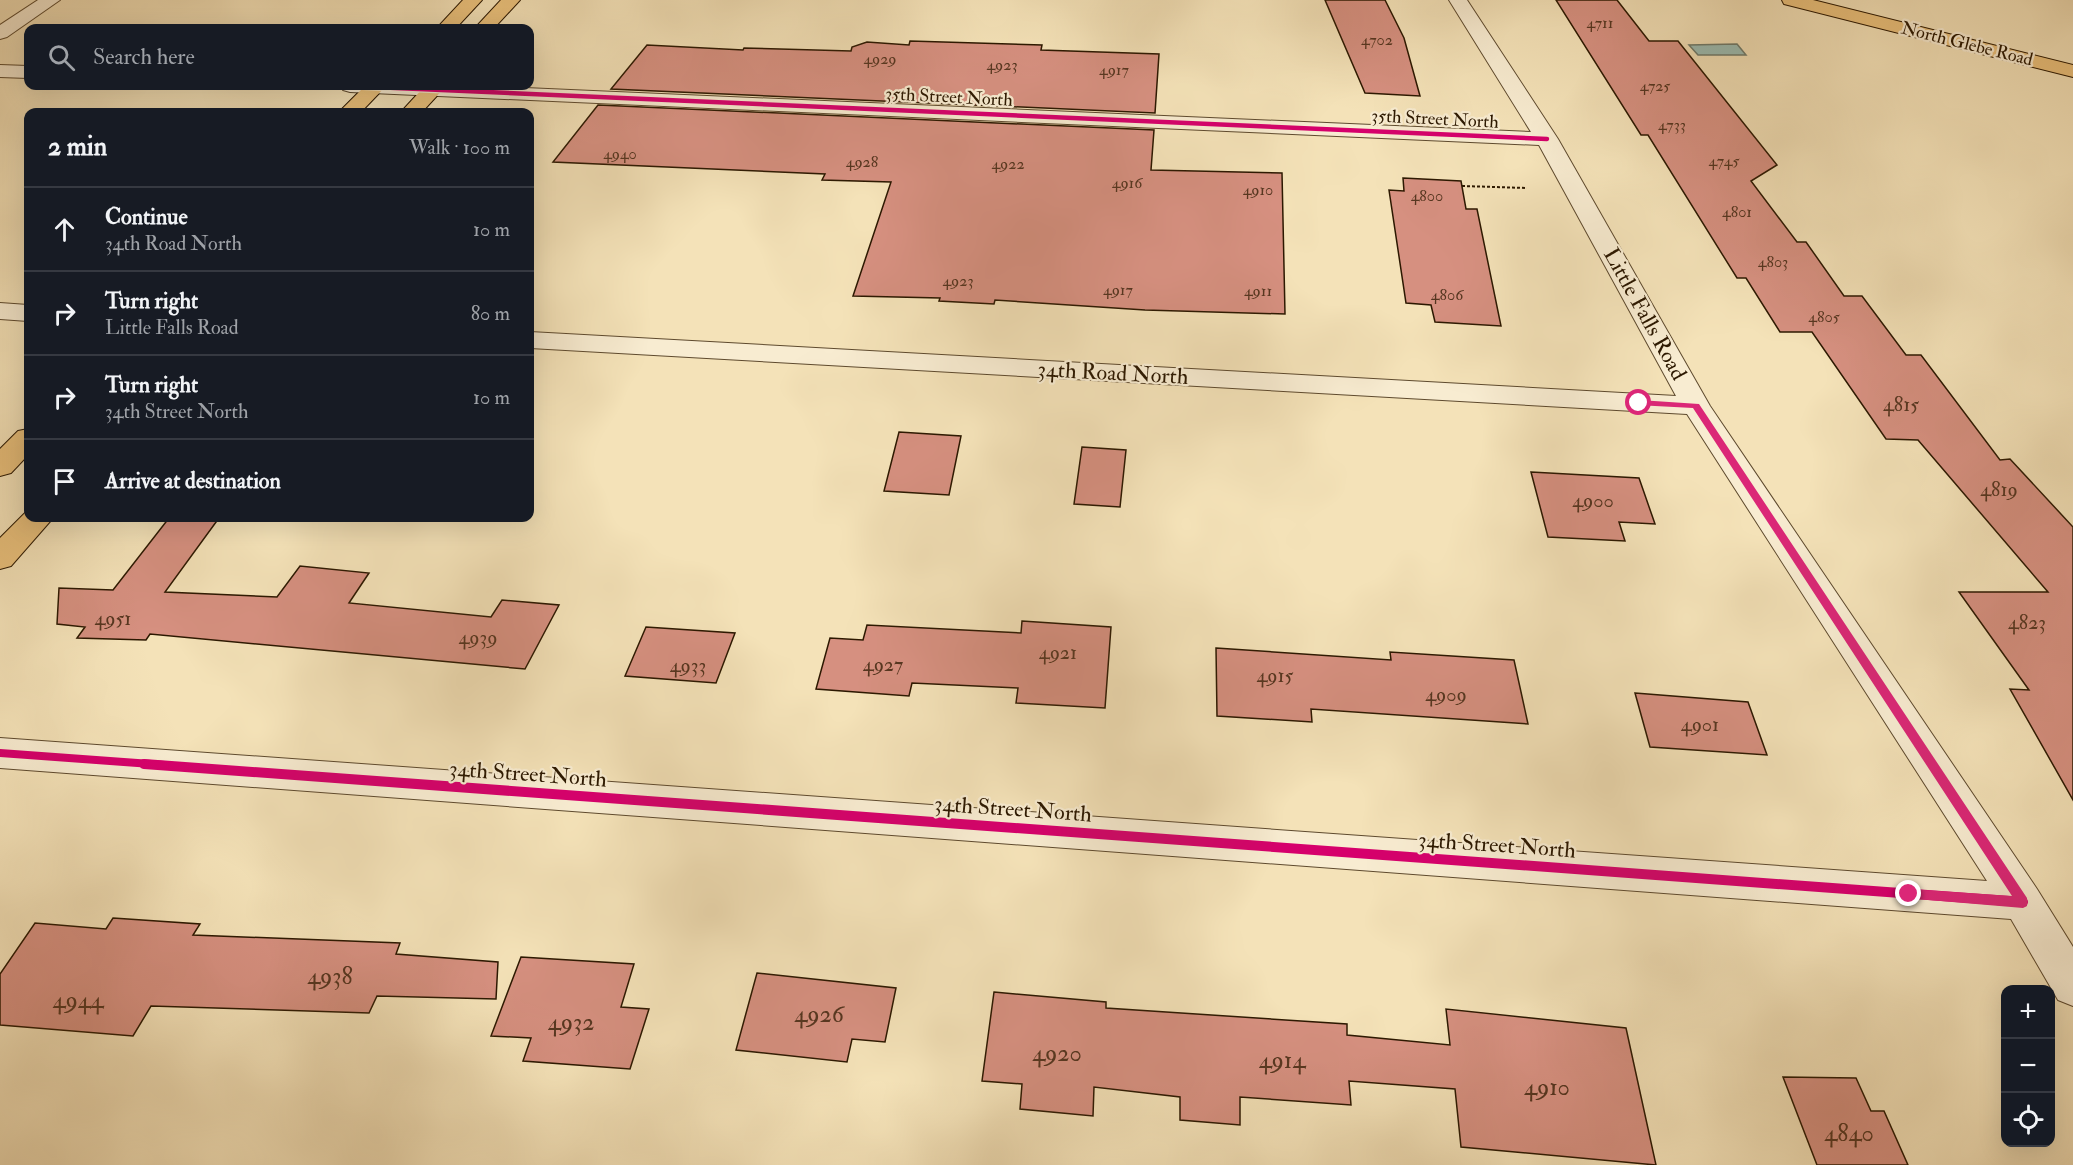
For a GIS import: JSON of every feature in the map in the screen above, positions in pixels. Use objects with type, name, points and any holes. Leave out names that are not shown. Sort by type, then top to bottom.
[{"type":"main road","points":[[450,24],[474,0]]},
{"type":"main road","points":[[488,24],[511,0]]},
{"type":"main road","name":"North Glebe Road","points":[[1791,0],[2073,71]]},
{"type":"main road","name":"North Glebe Road","points":[[1855,0],[2073,54]]},
{"type":"main road","points":[[353,108],[371,90]]},
{"type":"main road","points":[[415,108],[431,90]]},
{"type":"main road","points":[[0,466],[24,442]]},
{"type":"main road","points":[[0,558],[33,522]]},
{"type":"street","points":[[0,33],[51,0]]},
{"type":"street","name":"Little Falls Road","points":[[1458,0],[1547,139],[1696,406],[2023,902],[2073,986]]},
{"type":"street","points":[[0,71],[24,72]]},
{"type":"street","name":"35th Street North","points":[[498,90],[1547,139]]},
{"type":"street","points":[[0,312],[24,313]]},
{"type":"street","name":"34th Road North","points":[[534,340],[1696,406]]},
{"type":"street","name":"34th Street North","points":[[0,753],[2023,902]]},
{"type":"path","points":[[1462,186],[1575,189]]},
{"type":"water","points":[[1737,44],[1746,55],[1698,55],[1689,45]]},
{"type":"building","points":[[1325,0],[1385,0],[1404,38],[1420,96],[1365,93]]},
{"type":"building","points":[[1556,0],[1617,0],[1649,41],[1678,41],[1777,165],[1751,181],[1797,242],[1806,242],[1844,296],[1862,296],[1906,355],[1921,355],[2000,460],[2010,459],[2073,527],[2073,800],[2010,689],[2029,690],[1959,592],[2048,592],[1918,440],[1886,439],[1812,332],[1780,332],[1746,278],[1737,278],[1648,135],[1641,135]]},
{"type":"building","points":[[910,41],[1042,45],[1041,50],[1159,54],[1155,113],[611,89],[647,45],[743,50],[744,48],[851,51],[852,47],[867,42],[909,45]]},
{"type":"building","points":[[598,105],[1154,130],[1151,170],[1282,173],[1285,314],[1145,310],[995,300],[994,304],[939,301],[940,298],[853,296],[891,182],[822,180],[825,174],[553,162]]},
{"type":"building","points":[[1403,178],[1461,181],[1466,209],[1477,209],[1501,326],[1435,322],[1431,305],[1406,303],[1389,190],[1404,191]]},
{"type":"building","points":[[899,432],[961,436],[949,495],[884,491]]},
{"type":"building","points":[[1082,447],[1126,450],[1120,507],[1074,504]]},
{"type":"building","points":[[1531,472],[1639,478],[1655,524],[1619,522],[1625,541],[1548,537]]},
{"type":"building","points":[[166,522],[216,522],[165,592],[277,597],[300,566],[369,573],[349,603],[491,617],[502,600],[559,605],[525,669],[150,634],[146,640],[77,638],[85,627],[57,624],[59,588],[113,590]]},
{"type":"building","points":[[1022,621],[1111,627],[1105,708],[1016,703],[1018,688],[912,683],[909,696],[816,689],[830,638],[863,640],[867,625],[1021,633]]},
{"type":"building","points":[[646,627],[735,633],[716,683],[625,676]]},
{"type":"building","points":[[1216,648],[1391,660],[1390,652],[1514,660],[1528,724],[1311,709],[1312,722],[1217,716]]},
{"type":"building","points":[[1635,693],[1748,702],[1767,755],[1650,747]]},
{"type":"building","points":[[113,918],[200,924],[193,935],[400,943],[396,954],[498,962],[496,999],[377,996],[369,1013],[151,1006],[133,1036],[0,1025],[0,974],[35,923],[106,929]]},
{"type":"building","points":[[521,957],[634,964],[621,1007],[649,1009],[630,1069],[523,1061],[531,1038],[491,1036]]},
{"type":"building","points":[[757,973],[896,988],[885,1042],[852,1039],[847,1062],[736,1050]]},
{"type":"building","points":[[994,992],[1106,1002],[1106,1008],[1347,1024],[1347,1035],[1450,1045],[1446,1009],[1626,1028],[1656,1165],[1461,1147],[1455,1089],[1349,1081],[1351,1105],[1240,1097],[1240,1125],[1180,1120],[1180,1097],[1094,1087],[1093,1116],[1020,1109],[1022,1084],[982,1081]]},
{"type":"building","points":[[1783,1077],[1856,1078],[1871,1111],[1884,1111],[1908,1165],[1817,1165]]},
{"type":"cycle path","points":[[440,90],[1547,139]]},
{"type":"cycle path","points":[[0,753],[2023,902]]},
{"type":"route","points":[[1639,403],[1696,406],[2023,902],[1909,894]]}]
